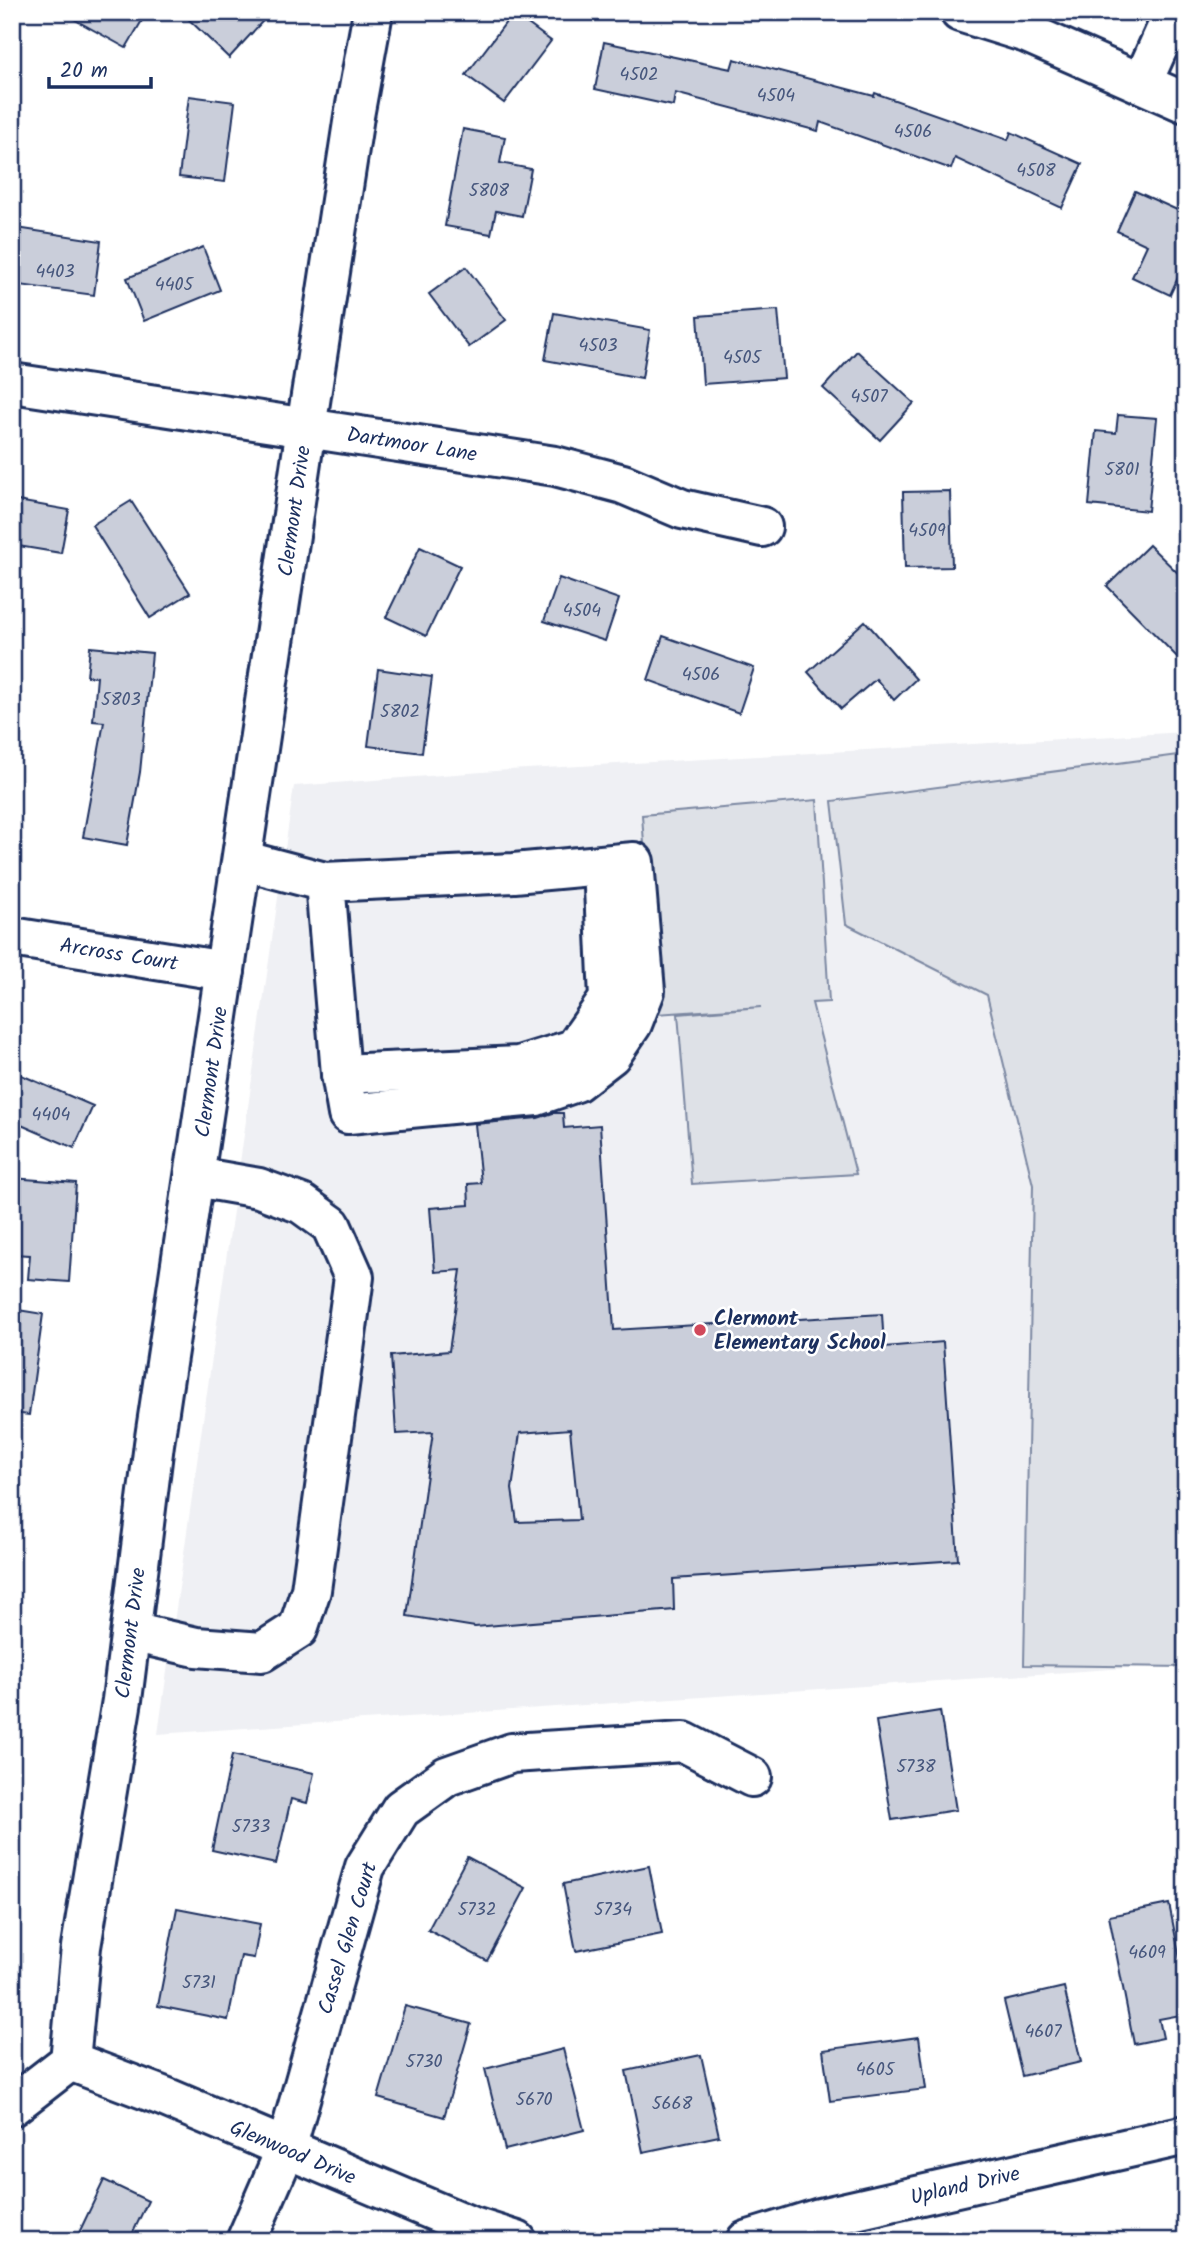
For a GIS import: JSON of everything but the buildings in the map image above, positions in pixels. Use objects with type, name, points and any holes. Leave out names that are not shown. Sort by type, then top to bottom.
[{"type":"street","name":"Clermont Drive","points":[[70,2061],[82,1947],[131,1632],[154,1444],[306,428],[373,12]]},
{"type":"street","points":[[960,12],[1027,33],[1186,103]]},
{"type":"street","points":[[1142,83],[1174,12]]},
{"type":"street","name":"Dartmoor Lane","points":[[12,383],[574,470],[623,484],[682,509],[762,527]]},
{"type":"street","points":[[242,860],[325,882],[514,873],[619,864],[609,999],[575,1049],[519,1066],[341,1074],[325,882]]},
{"type":"street","name":"Arcross Court","points":[[12,937],[225,971]]},
{"type":"street","points":[[131,1632],[196,1647],[262,1651],[298,1629],[311,1590],[354,1277],[331,1226],[302,1204],[259,1188],[196,1177]]},
{"type":"street","name":"Cassel Glen Court","points":[[246,2241],[286,2149],[365,1867],[401,1809],[447,1776],[512,1754],[684,1742],[752,1777]]},
{"type":"street","points":[[12,2106],[70,2061]]},
{"type":"street","name":"Glenwood Drive","points":[[70,2061],[165,2097],[470,2226],[517,2241]]},
{"type":"street","name":"Upland Drive","points":[[746,2241],[820,2218],[1186,2135]]},
{"type":"shaded area","name":"Clermont Elementary School","points":[[1186,732],[1186,1664],[158,1734],[294,786],[509,770]]},
{"type":"shaded area","points":[[1186,754],[1186,1667],[1024,1665],[1033,1185],[987,995],[846,924],[832,801]]},
{"type":"shaded area","points":[[817,800],[829,1002],[812,1003],[856,1174],[692,1184],[678,1014],[761,1007],[656,1014],[642,815]]},
{"type":"place","name":"Clermont Elementary School","points":[[700,1330]]}]
